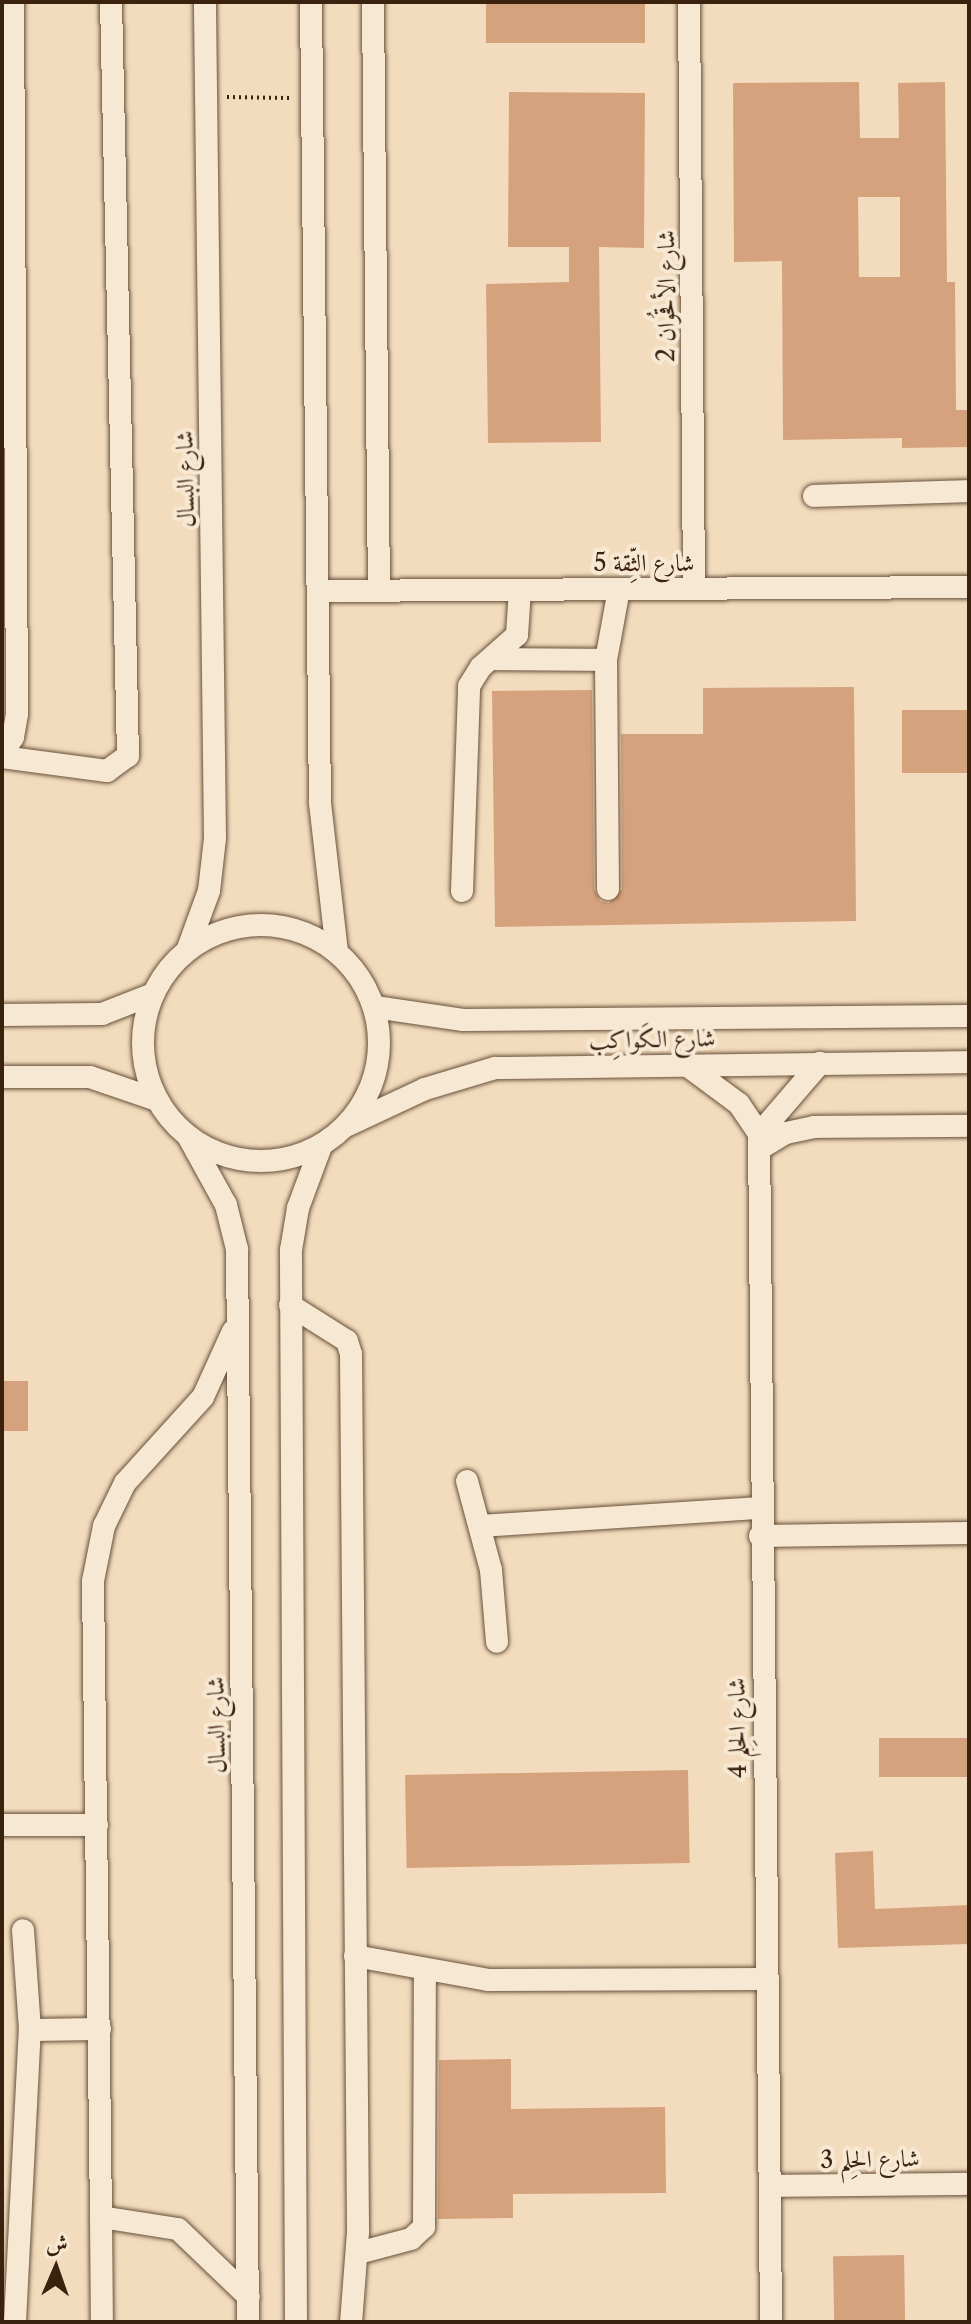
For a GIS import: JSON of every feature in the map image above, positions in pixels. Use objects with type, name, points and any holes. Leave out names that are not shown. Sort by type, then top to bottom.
[{"type":"street","points":[[13,2],[8,84],[9,509],[17,714],[13,737],[2,755],[107,771],[128,756],[111,2]]},
{"type":"street","name":"شارع البسال","points":[[187,951],[209,891],[215,838],[205,2]]},
{"type":"street","points":[[311,2],[320,803],[337,952]]},
{"type":"street","points":[[373,2],[379,591]]},
{"type":"street","name":"شارع الأقحُوان 2","points":[[689,2],[694,589]]},
{"type":"street","points":[[814,496],[969,491]]},
{"type":"street","name":"شارع الثِّقة 5","points":[[319,591],[969,587]]},
{"type":"street","points":[[608,889],[606,660],[619,589]]},
{"type":"street","points":[[462,891],[469,686],[481,667],[496,659],[517,635],[520,590]]},
{"type":"street","points":[[496,659],[606,660]]},
{"type":"street","points":[[267,926],[309,935],[337,952],[359,977],[375,1007],[380,1038],[377,1070],[366,1100],[347,1125],[321,1146],[282,1159],[240,1160],[189,1138],[157,1100],[142,1047],[153,994],[187,951],[214,934],[267,926]]},
{"type":"street","points":[[2,1015],[102,1014],[153,994]]},
{"type":"street","name":"شارع الكَواكِب","points":[[375,1007],[463,1020],[969,1016]]},
{"type":"street","name":"شارع الكَواكِب","points":[[347,1125],[425,1089],[495,1068],[969,1062]]},
{"type":"street","points":[[759,1141],[820,1063]]},
{"type":"street","points":[[685,1064],[739,1104],[759,1141]]},
{"type":"street","points":[[2,1077],[90,1077],[157,1100]]},
{"type":"street","points":[[759,1141],[814,1127],[969,1126]]},
{"type":"street","name":"شارع البسال","points":[[189,1138],[226,1205],[237,1249],[248,2322]]},
{"type":"street","name":"شارع الحِلم 4","points":[[759,1141],[760,1536],[771,2322]]},
{"type":"street","points":[[296,2322],[290,1305],[298,1208],[321,1146]]},
{"type":"street","points":[[290,1305],[347,1341],[351,1354],[358,2253],[351,2322]]},
{"type":"street","points":[[102,2322],[93,1581],[104,1526],[125,1483],[203,1397],[237,1319]]},
{"type":"street","points":[[467,1481],[493,1584],[497,1642]]},
{"type":"street","points":[[480,1526],[760,1508]]},
{"type":"street","points":[[760,1536],[969,1533]]},
{"type":"street","points":[[2,1825],[97,1825]]},
{"type":"street","points":[[15,2322],[30,2030],[23,1930]]},
{"type":"street","points":[[355,1956],[488,1980],[768,1979]]},
{"type":"street","points":[[358,2253],[411,2239],[424,2227],[425,1969]]},
{"type":"street","points":[[30,2030],[100,2029]]},
{"type":"street","name":"شارع الحِلم 3","points":[[771,2186],[969,2184]]},
{"type":"street","points":[[101,2217],[178,2229],[249,2297]]},
{"type":"path","points":[[206,97],[313,98]]},
{"type":"building","points":[[486,2],[645,2],[645,43],[486,43]]},
{"type":"building","points":[[859,82],[860,138],[899,138],[898,83],[945,82],[947,282],[955,282],[956,410],[969,410],[969,447],[902,448],[902,438],[783,440],[782,261],[734,262],[733,83]],"holes":[[[858,197],[900,197],[900,277],[859,277]]]},
{"type":"building","points":[[509,92],[645,93],[644,248],[599,247],[601,442],[488,443],[486,284],[569,282],[569,247],[508,247]]},
{"type":"building","points":[[854,687],[856,921],[495,927],[492,691],[592,690],[594,889],[600,901],[609,903],[622,889],[621,734],[703,734],[703,688]]},
{"type":"building","points":[[902,710],[969,710],[969,773],[902,773]]},
{"type":"building","points":[[2,1381],[28,1381],[28,1431],[2,1431]]},
{"type":"building","points":[[879,1738],[969,1738],[969,1777],[879,1777]]},
{"type":"building","points":[[688,1770],[690,1863],[407,1868],[405,1775]]},
{"type":"building","points":[[873,1851],[875,1909],[969,1905],[969,1944],[838,1948],[835,1853]]},
{"type":"building","points":[[511,2059],[511,2109],[665,2107],[666,2193],[513,2194],[513,2218],[438,2219],[439,2060]]},
{"type":"building","points":[[904,2255],[905,2322],[834,2322],[833,2256]]}]
